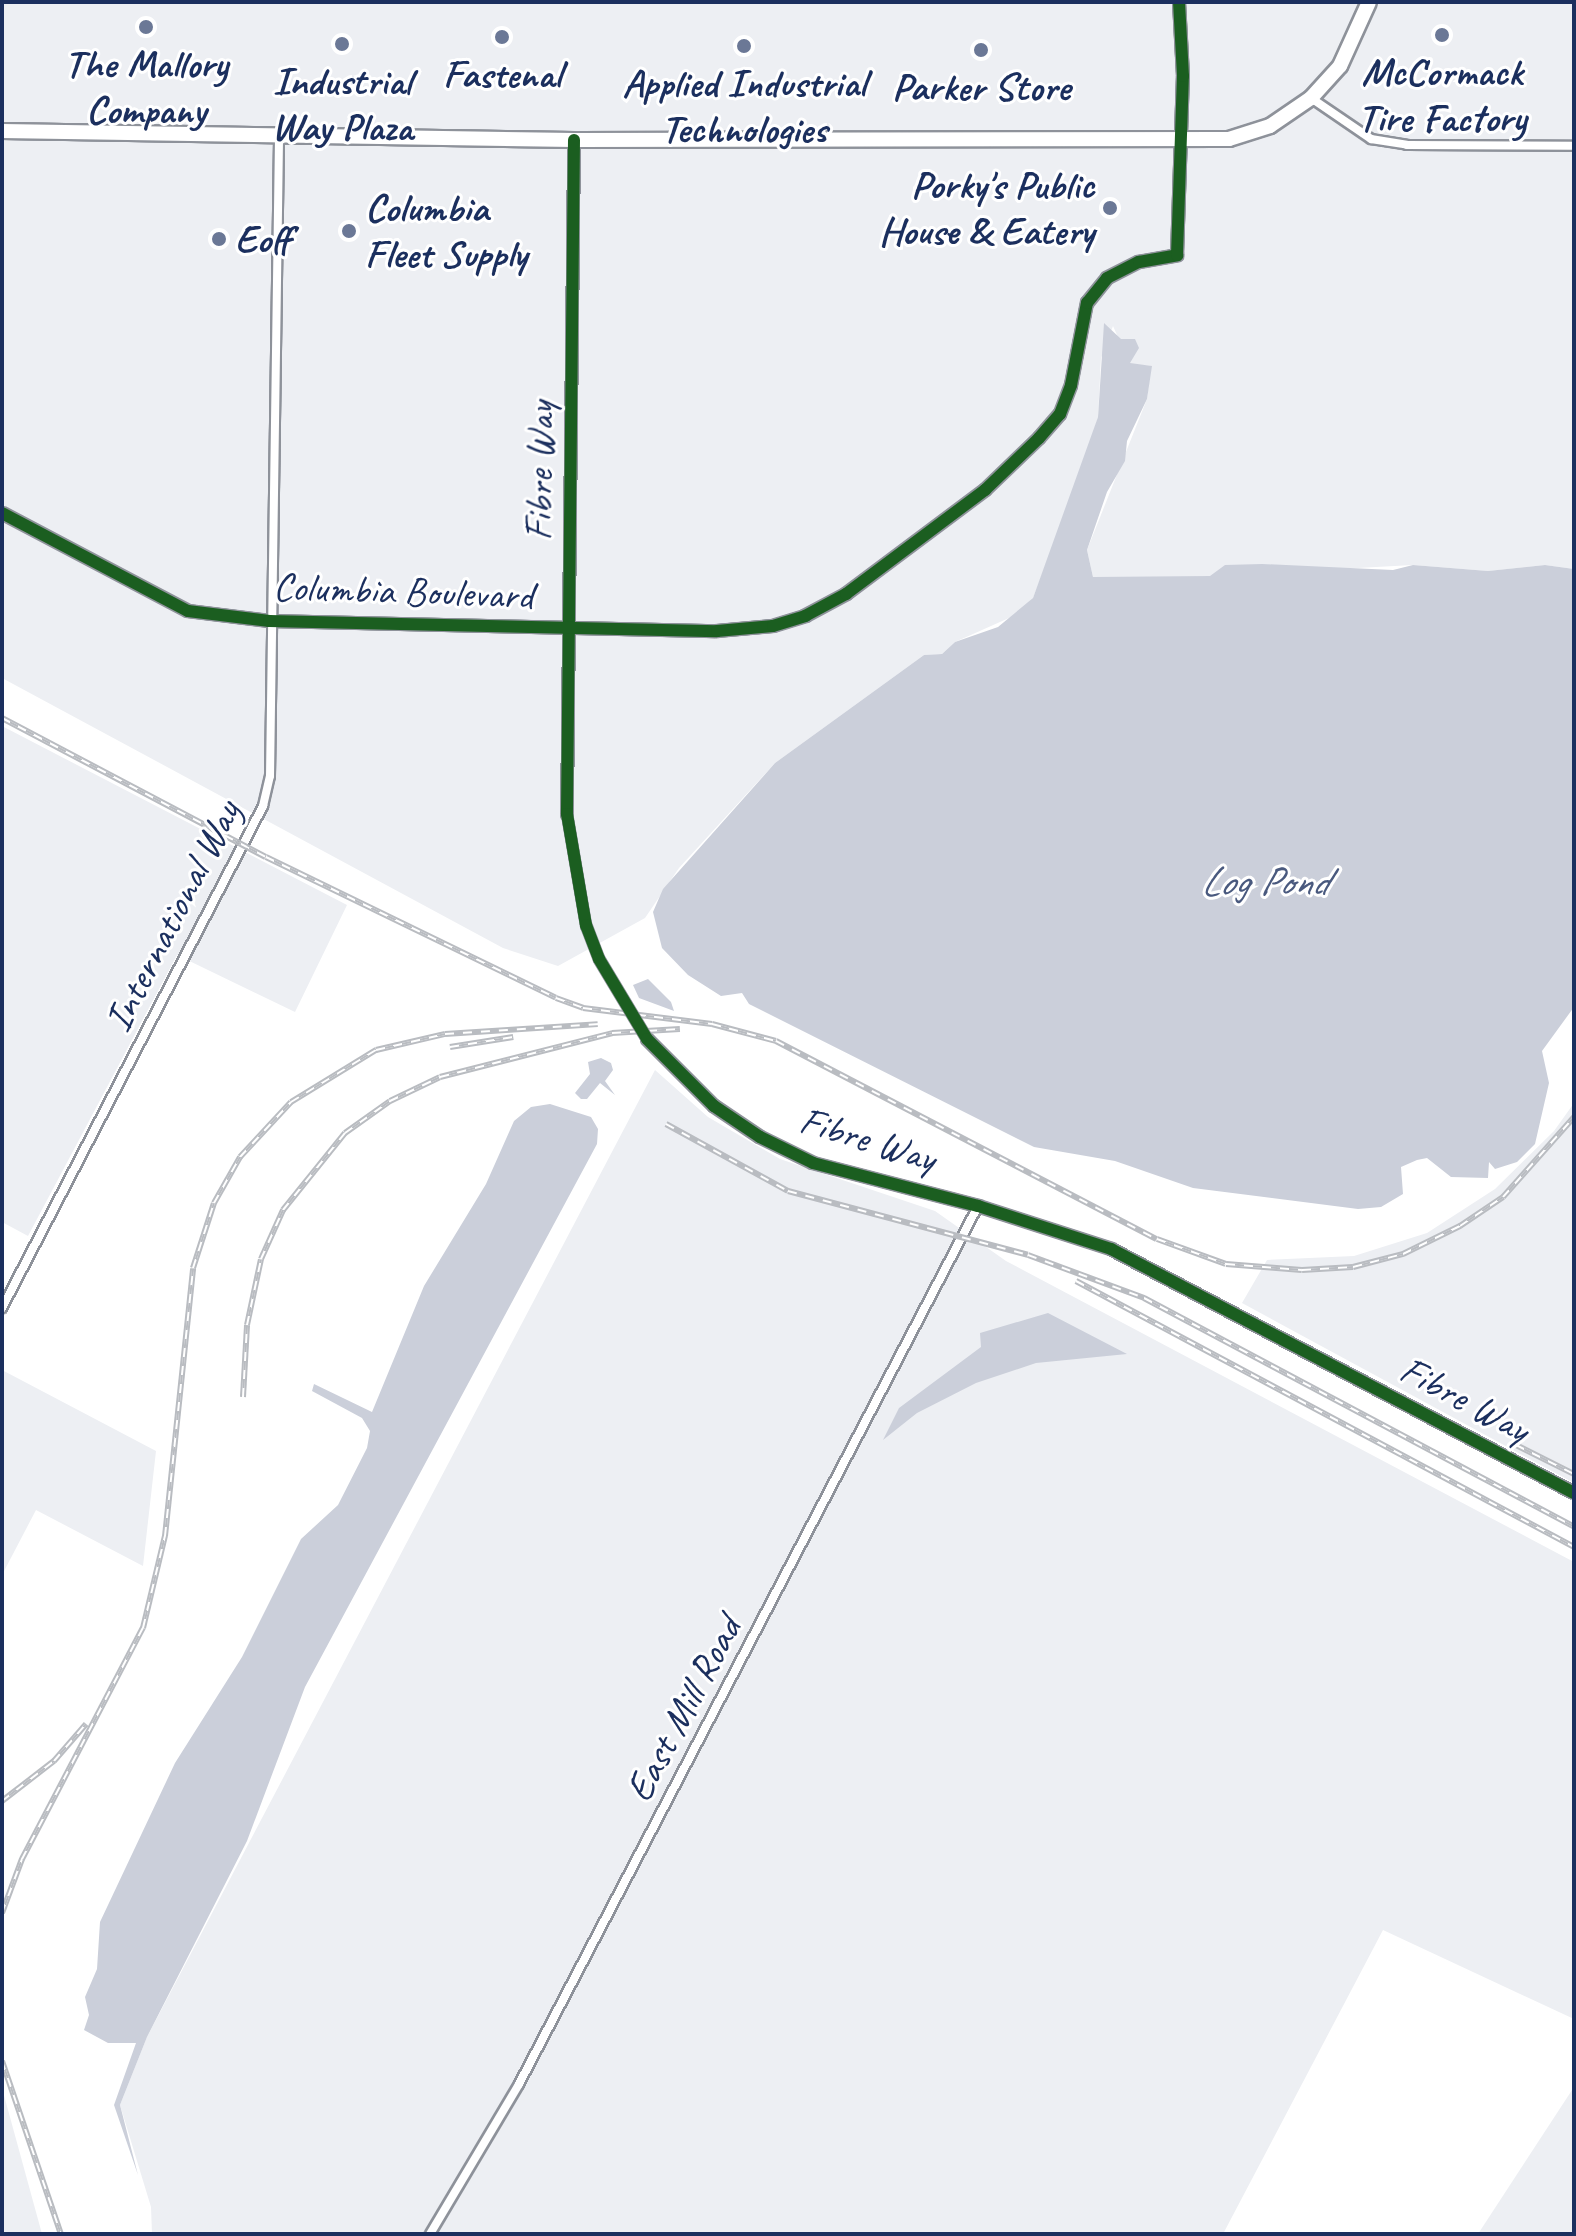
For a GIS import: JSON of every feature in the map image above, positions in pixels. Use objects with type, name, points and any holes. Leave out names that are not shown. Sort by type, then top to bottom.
[{"type":"highway","points":[[2,131],[574,140],[1229,139],[1270,126],[1311,98],[1340,66],[1369,2]]},
{"type":"street","points":[[1179,2],[1180,140]]},
{"type":"street","points":[[1311,98],[1371,139],[1407,145],[1574,146]]},
{"type":"street","name":"International Way","points":[[2,1308],[263,806],[270,776],[269,621],[279,136]]},
{"type":"street","name":"Fibre Way","points":[[574,140],[567,814],[586,925],[599,959],[647,1039],[714,1106],[760,1137],[813,1163],[978,1206],[1111,1249],[1574,1493]]},
{"type":"street","name":"Columbia Boulevard","points":[[2,513],[188,611],[269,621],[717,631],[773,626],[805,616],[846,594],[985,490],[1060,414],[1087,303],[1107,278],[1139,262],[1177,255],[1180,140]]},
{"type":"street","name":"East Mill Road","points":[[430,2234],[519,2084],[978,1206]]},
{"type":"shaded area","points":[[2,2],[1574,2],[1574,569],[1545,565],[1488,571],[1413,565],[1140,580],[1093,577],[1087,550],[1147,399],[1151,366],[1130,364],[1113,326],[1101,358],[1098,417],[1084,463],[1033,598],[1020,613],[955,642],[942,654],[924,655],[775,763],[679,868],[645,918],[558,966],[503,948],[2,678]]},
{"type":"shaded area","points":[[2,726],[347,905],[295,1012],[177,955],[28,1236],[2,1222]]},
{"type":"shaded area","points":[[655,1070],[708,1117],[780,1159],[935,1211],[1006,1261],[1574,1562],[1574,2019],[1383,1930],[1223,2234],[152,2234],[151,2207],[120,2105],[147,2037]]},
{"type":"shaded area","points":[[1574,1103],[1574,1483],[1242,1303],[1267,1260],[1354,1256],[1427,1233],[1495,1189],[1554,1131]]},
{"type":"shaded area","points":[[2,1370],[156,1451],[143,1566],[36,1510],[2,1575]]},
{"type":"shaded area","points":[[1574,2087],[1574,2234],[1478,2234]]},
{"type":"shaded area","points":[[2,2088],[42,2234],[2,2234]]},
{"type":"water","name":"Log Pond","points":[[1104,323],[1121,339],[1135,339],[1139,348],[1130,363],[1152,366],[1147,399],[1127,441],[1125,461],[1107,492],[1087,550],[1093,577],[1210,576],[1225,565],[1262,564],[1393,570],[1413,565],[1488,571],[1545,565],[1574,569],[1574,1007],[1542,1051],[1549,1083],[1535,1144],[1517,1162],[1495,1169],[1489,1162],[1488,1178],[1451,1177],[1427,1158],[1417,1160],[1401,1167],[1403,1194],[1381,1207],[1358,1209],[1193,1188],[1115,1161],[1034,1147],[749,1004],[742,993],[721,996],[688,975],[662,948],[653,912],[663,889],[775,763],[924,655],[942,654],[955,642],[998,627],[1033,598],[1098,417]]},
{"type":"water","points":[[648,979],[671,1002],[674,1011],[639,998],[633,985]]},
{"type":"water","points":[[601,1058],[611,1063],[613,1070],[605,1081],[615,1095],[600,1083],[587,1099],[581,1099],[575,1093],[590,1074],[588,1062]]},
{"type":"water","points":[[550,1104],[591,1117],[598,1129],[597,1144],[305,1687],[247,1841],[147,2037],[120,2105],[138,2175],[114,2105],[136,2043],[108,2043],[84,2030],[89,2015],[85,1997],[97,1969],[100,1922],[175,1763],[242,1657],[301,1539],[338,1505],[367,1448],[370,1431],[362,1418],[312,1391],[314,1384],[372,1412],[424,1286],[486,1184],[514,1121],[531,1107]]},
{"type":"water","points":[[1048,1313],[1127,1354],[1036,1363],[976,1383],[917,1413],[883,1440],[899,1408],[981,1347],[980,1333]]},
{"type":"railway","points":[[2,718],[266,857],[556,998],[583,1008],[712,1024],[776,1041],[1157,1239],[1226,1264],[1302,1270],[1353,1267],[1403,1254],[1460,1226],[1503,1197],[1574,1117]]},
{"type":"railway","points":[[2,1913],[22,1859],[143,1628],[165,1536],[193,1268],[214,1203],[240,1157],[291,1102],[376,1050],[445,1034],[598,1024]]},
{"type":"railway","points":[[243,1397],[247,1325],[261,1259],[283,1210],[345,1133],[390,1101],[440,1077],[612,1033],[680,1029]]},
{"type":"railway","points":[[450,1047],[513,1037]]},
{"type":"railway","points":[[666,1124],[788,1191],[1028,1255],[1144,1298],[1574,1527]]},
{"type":"railway","points":[[1076,1281],[1574,1547]]},
{"type":"railway","points":[[1516,1445],[1574,1474]]},
{"type":"railway","points":[[2,1801],[54,1761],[86,1724]]},
{"type":"railway","points":[[2,2061],[61,2234]]},
{"type":"cycle path","points":[[2,513],[188,611],[269,621],[717,631],[773,626],[805,616],[846,594],[985,490],[1039,438],[1060,414],[1071,385],[1087,303],[1107,278],[1139,262],[1177,255],[1183,76],[1179,2]]},
{"type":"cycle path","points":[[574,140],[567,814],[586,925],[599,959],[647,1039],[714,1106],[760,1137],[813,1163],[978,1206],[1111,1249],[1574,1493]]},
{"type":"place","name":"The Mallory Company","points":[[146,27]]},
{"type":"place","name":"McCormack Tire Factory","points":[[1442,35]]},
{"type":"place","name":"Fastenal","points":[[502,37]]},
{"type":"place","name":"Industrial Way Plaza","points":[[342,44]]},
{"type":"place","name":"Applied Industrial Technologies","points":[[744,46]]},
{"type":"place","name":"Parker Store","points":[[981,50]]},
{"type":"place","name":"Porky's Public House & Eatery","points":[[1110,208]]},
{"type":"place","name":"Columbia Fleet Supply","points":[[349,231]]},
{"type":"place","name":"Eoff","points":[[219,239]]}]
